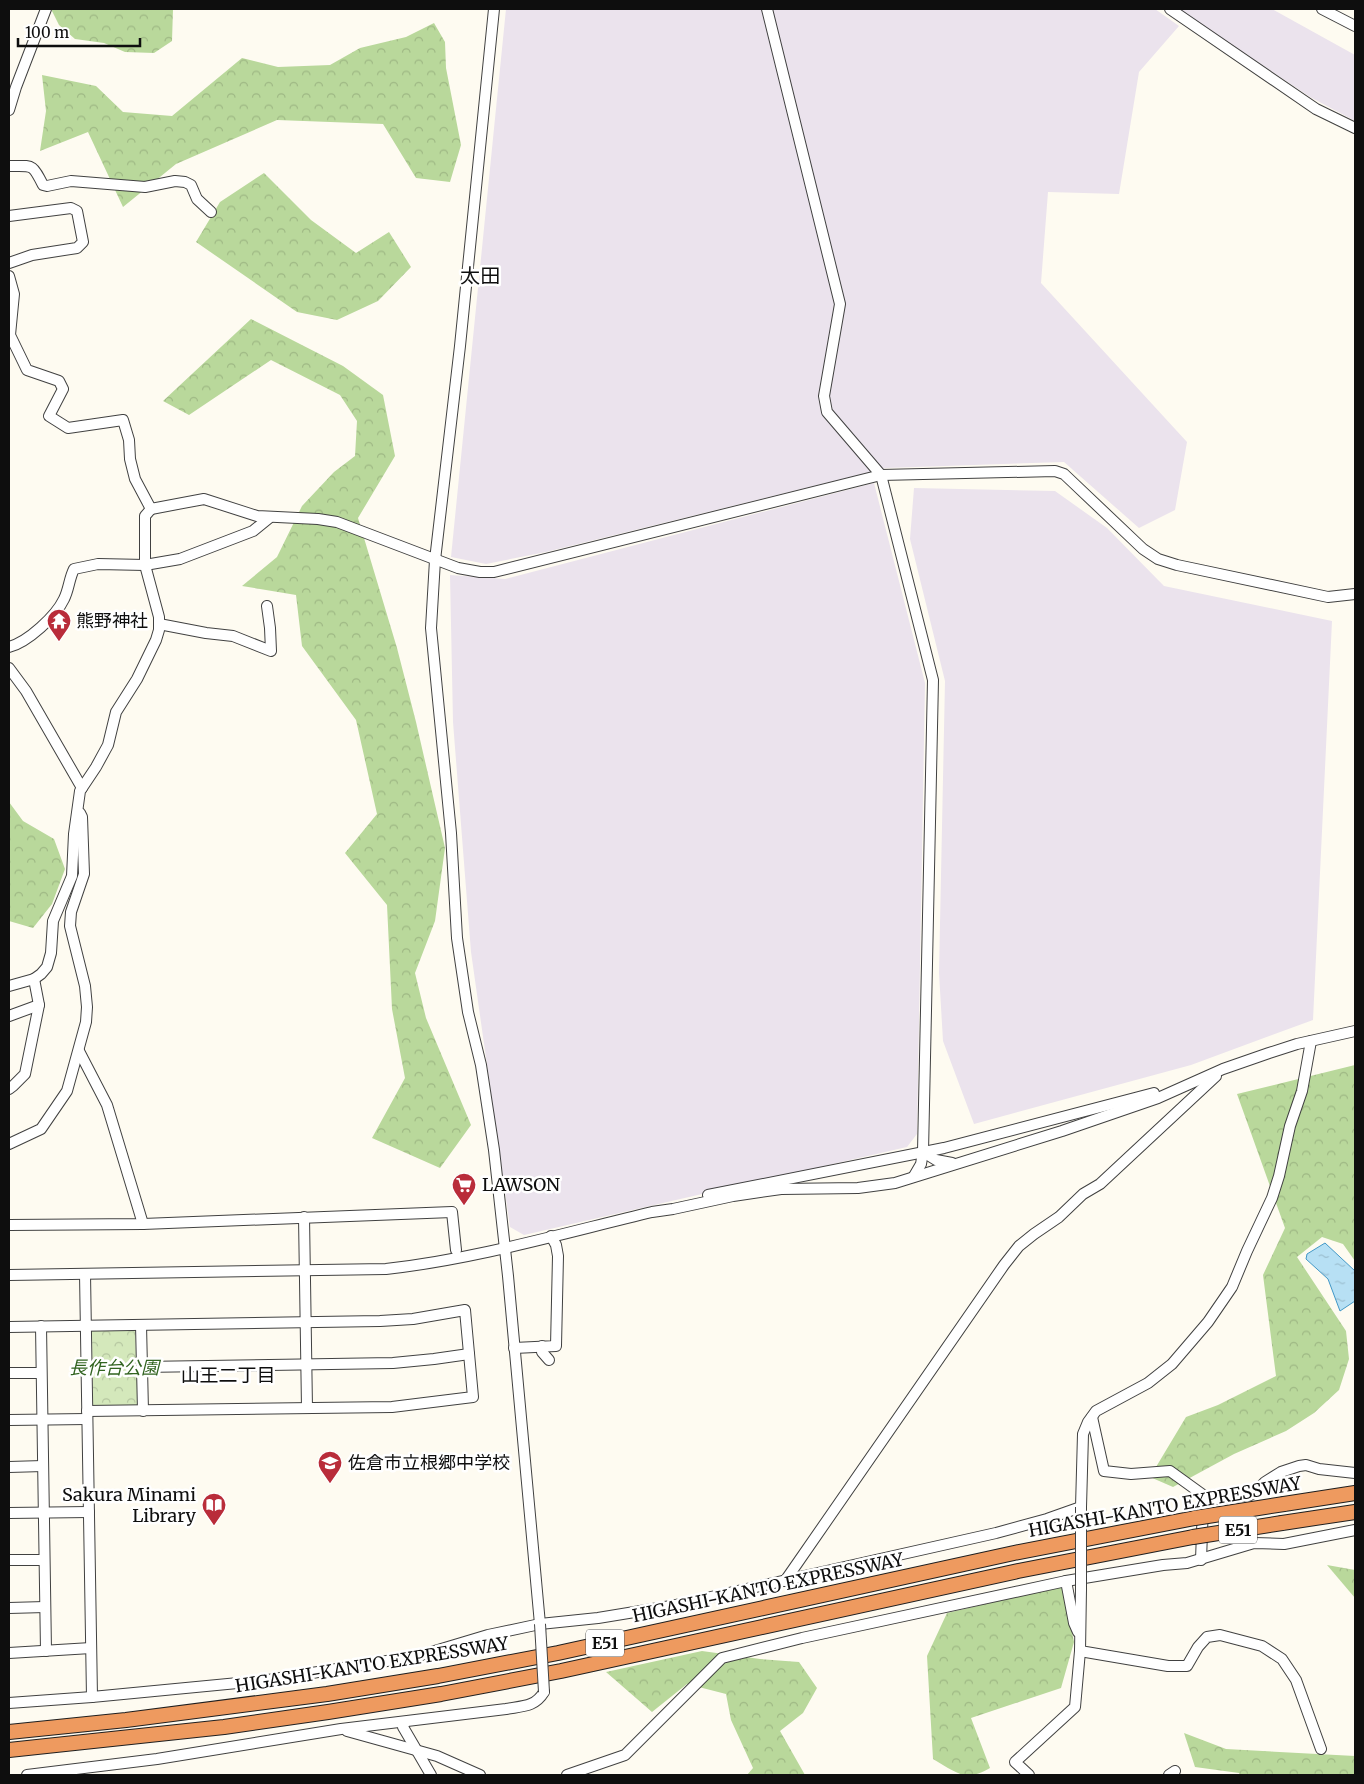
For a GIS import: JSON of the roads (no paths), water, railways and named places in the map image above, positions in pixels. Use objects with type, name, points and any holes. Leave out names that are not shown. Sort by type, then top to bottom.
[{"type":"highway","name":"HIGASHI-KANTO EXPRESSWAY","points":[[9,1732],[126,1720],[327,1694],[438,1676],[568,1651],[1005,1555],[1195,1518],[1355,1493]]},
{"type":"highway","name":"HIGASHI-KANTO EXPRESSWAY","points":[[9,1750],[224,1727],[441,1694],[561,1671],[1018,1571],[1193,1537],[1355,1512]]},
{"type":"street","points":[[9,110],[46,9]]},
{"type":"street","points":[[27,1775],[157,1759],[341,1729],[529,1705],[538,1702],[544,1692],[540,1624],[505,1247],[488,1110],[468,1012],[457,938],[451,833],[431,628],[435,560],[459,355],[494,9]]},
{"type":"street","points":[[767,9],[840,304],[824,404],[828,412],[881,475],[933,680],[924,1152],[921,1164],[914,1176]]},
{"type":"street","points":[[1170,9],[1316,109],[1355,128]]},
{"type":"street","points":[[1322,9],[1355,26]]},
{"type":"street","points":[[9,166],[31,166],[36,170],[43,185],[47,186],[71,181],[145,187],[175,180],[185,182],[191,185],[197,199],[211,212]]},
{"type":"street","points":[[9,216],[71,208],[77,211],[83,242],[77,248],[32,255],[9,263]]},
{"type":"street","points":[[9,276],[14,294],[10,335],[27,370],[59,381],[63,389],[49,416],[68,428],[122,420],[129,440],[130,459],[135,479],[151,509]]},
{"type":"street","points":[[9,986],[34,979],[47,968],[52,952],[53,921],[72,876],[77,807],[82,788],[108,745],[116,712],[137,679],[156,640],[159,617],[145,565],[146,516],[151,509],[204,499],[256,516],[318,519],[337,522],[435,560],[458,568],[480,572],[508,570],[568,553],[881,475],[1055,471],[1064,474],[1158,559],[1177,565],[1328,597],[1355,594]]},
{"type":"street","points":[[9,647],[28,636],[54,615],[65,598],[74,569],[98,564],[145,565],[180,559],[253,531],[270,518]]},
{"type":"street","points":[[159,624],[233,636],[271,651],[267,606]]},
{"type":"street","points":[[9,668],[26,691],[82,788]]},
{"type":"street","points":[[9,1144],[41,1129],[68,1091],[86,1022],[85,986],[70,926],[71,912],[84,874],[82,817],[77,807]]},
{"type":"street","points":[[9,1089],[25,1074],[39,1005],[34,979]]},
{"type":"street","points":[[9,1016],[39,1005]]},
{"type":"street","points":[[9,1275],[386,1269],[462,1258],[652,1212],[673,1210],[733,1196],[781,1189],[858,1188],[895,1183],[1071,1128],[1158,1098],[1223,1069],[1269,1053],[1355,1030]]},
{"type":"street","points":[[1029,1775],[1016,1762],[1075,1707],[1080,1652],[1082,1590],[1080,1507],[1083,1434],[1088,1422],[1096,1411],[1148,1383],[1172,1364],[1208,1322],[1232,1287],[1272,1198],[1290,1126],[1302,1091],[1311,1041]]},
{"type":"street","points":[[80,1050],[107,1105],[143,1224]]},
{"type":"street","points":[[785,1580],[1004,1264],[1019,1246],[1059,1217],[1083,1194],[1100,1184],[1223,1069]]},
{"type":"street","points":[[652,1212],[670,1204],[730,1189],[924,1152],[1194,1082]]},
{"type":"street","points":[[924,1152],[936,1160],[956,1163]]},
{"type":"street","points":[[9,1225],[143,1224],[452,1212],[456,1250]]},
{"type":"street","points":[[304,1218],[307,1408]]},
{"type":"street","points":[[514,1348],[556,1346],[558,1256],[556,1245],[551,1236]]},
{"type":"street","points":[[85,1274],[92,1697]]},
{"type":"street","points":[[9,1327],[380,1321],[413,1319],[465,1310],[473,1397],[392,1407],[142,1410],[42,1420],[9,1420]]},
{"type":"street","points":[[141,1325],[142,1410]]},
{"type":"street","points":[[40,1326],[46,1651]]},
{"type":"street","points":[[542,1346],[542,1352],[549,1360]]},
{"type":"street","points":[[142,1367],[393,1364],[469,1354]]},
{"type":"street","points":[[9,1373],[41,1373]]},
{"type":"street","points":[[1092,1417],[1104,1471],[1131,1474],[1170,1471],[1206,1498],[1250,1496],[1265,1482],[1281,1472],[1299,1466],[1306,1465],[1319,1469],[1355,1473]]},
{"type":"street","points":[[9,1467],[43,1466]]},
{"type":"street","points":[[1201,1560],[1203,1505],[1206,1498]]},
{"type":"street","points":[[9,1703],[268,1680],[418,1656],[488,1635],[540,1624],[598,1618],[671,1606],[996,1533],[1047,1519],[1080,1507]]},
{"type":"street","points":[[9,1513],[89,1512]]},
{"type":"street","points":[[567,1775],[625,1755],[722,1658],[802,1638],[1066,1582],[1163,1565],[1187,1564],[1254,1543],[1284,1544],[1355,1530]]},
{"type":"street","points":[[9,1560],[44,1560]]},
{"type":"street","points":[[1066,1582],[1074,1623],[1080,1635]]},
{"type":"street","points":[[9,1608],[45,1607]]},
{"type":"street","points":[[1080,1652],[1116,1656],[1168,1666],[1187,1666],[1198,1647],[1207,1637],[1220,1636],[1262,1646],[1282,1659],[1296,1680],[1321,1749]]},
{"type":"street","points":[[9,1653],[91,1648]]},
{"type":"street","points":[[405,1722],[404,1731],[431,1775]]},
{"type":"street","points":[[341,1729],[437,1756],[480,1775]]},
{"type":"water","points":[[1325,1243],[1355,1271],[1355,1301],[1340,1311],[1328,1279],[1306,1259],[1307,1254]]},
{"type":"place","name":"熊野神社","points":[[59,642]]},
{"type":"place","name":"LAWSON","points":[[464,1206]]},
{"type":"place","name":"佐倉市立根郷中学校","points":[[330,1484]]},
{"type":"place","name":"Sakura Minami Library","points":[[214,1526]]},
{"type":"district","name":"太田","points":[[480,276]]},
{"type":"district","name":"山王二丁目","points":[[228,1375]]},
{"type":"park label","name":"長作台公園","points":[[114,1368]]}]
